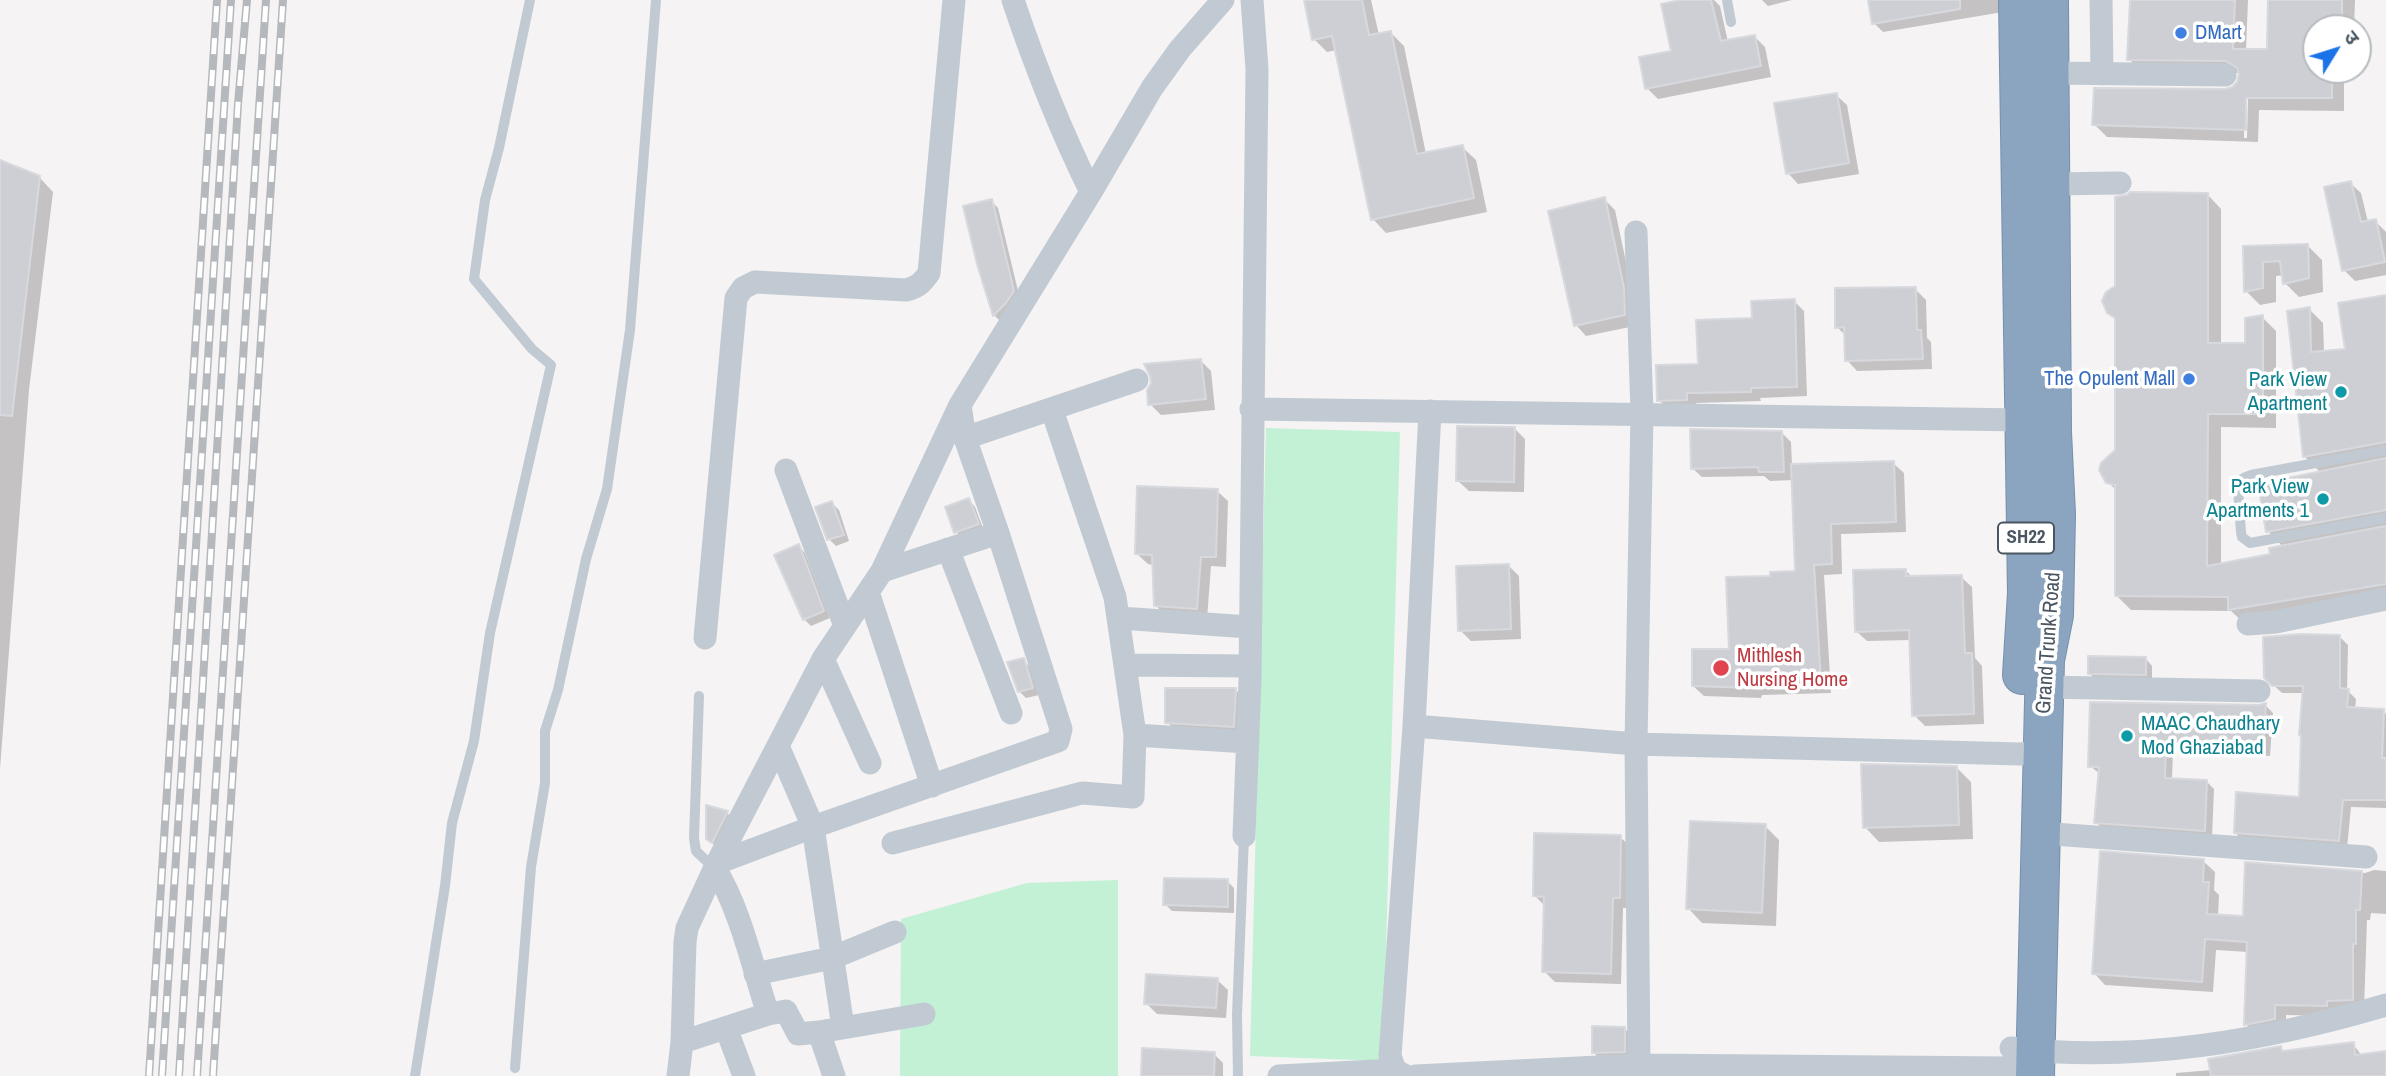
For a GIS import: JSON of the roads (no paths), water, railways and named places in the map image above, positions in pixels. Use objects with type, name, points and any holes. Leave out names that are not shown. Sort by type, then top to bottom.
[{"type":"highway","name":"Grand Trunk Road","points":[[2018,0],[2038,426],[2056,514],[2054,615],[2031,753],[2040,833],[2020,1064]]},
{"type":"highway","name":"Grand Trunk Road","points":[[2020,1064],[2031,753],[2027,593],[2050,184],[2049,0]]},
{"type":"street","points":[[705,638],[736,298],[743,288],[755,282],[906,290],[923,282],[929,273],[954,0]]},
{"type":"street","points":[[1013,0],[1060,130],[1091,192]]},
{"type":"street","points":[[678,1076],[686,935],[716,866],[823,659],[882,571],[960,405],[1152,88],[1180,49],[1223,0]]},
{"type":"street","points":[[1244,836],[1250,666],[1257,69],[1252,0]]},
{"type":"street","points":[[2101,0],[2102,74]]},
{"type":"street","points":[[2049,73],[2225,75]]},
{"type":"street","points":[[2050,184],[2120,183]]},
{"type":"street","points":[[1636,232],[1642,413],[1636,744],[1639,1065]]},
{"type":"street","points":[[965,438],[1137,380]]},
{"type":"street","points":[[716,866],[813,827],[1058,741],[1061,729],[965,438],[960,405]]},
{"type":"street","points":[[1251,409],[1642,413],[2038,426]]},
{"type":"street","points":[[893,843],[1082,793],[1133,797],[1135,735],[1120,618],[1052,410]]},
{"type":"street","points":[[1406,1074],[1390,1056],[1413,726],[1430,411]]},
{"type":"street","points":[[786,470],[845,626]]},
{"type":"street","points":[[882,571],[998,533]]},
{"type":"street","points":[[948,549],[1011,713]]},
{"type":"street","points":[[868,592],[932,786]]},
{"type":"street","points":[[2248,624],[2276,622],[2386,599]]},
{"type":"street","points":[[1120,618],[1249,627]]},
{"type":"street","points":[[823,659],[870,763]]},
{"type":"street","points":[[1126,665],[1250,666]]},
{"type":"street","points":[[2044,687],[2259,691]]},
{"type":"street","points":[[1413,726],[1636,744],[2031,753]]},
{"type":"street","points":[[1135,735],[1248,741]]},
{"type":"street","points":[[778,746],[813,827],[843,1027]]},
{"type":"street","points":[[2040,833],[2365,857]]},
{"type":"street","points":[[716,866],[768,1014]]},
{"type":"street","points":[[755,974],[832,958],[895,932]]},
{"type":"street","points":[[1279,1076],[1547,1072],[1639,1065],[1708,1071],[2020,1064],[2232,1042],[2343,1018],[2386,1005]]},
{"type":"street","points":[[682,1042],[768,1014],[786,1011],[798,1034],[924,1014]]},
{"type":"street","points":[[726,1028],[744,1076]]},
{"type":"street","points":[[819,1032],[834,1076]]},
{"type":"lane","points":[[415,1076],[445,886],[452,823],[474,741],[490,633],[551,365],[532,349],[474,279],[485,200],[499,148],[530,0]]},
{"type":"lane","points":[[515,1068],[531,867],[545,783],[545,731],[558,690],[586,559],[607,489],[631,330],[656,0]]},
{"type":"lane","points":[[1727,0],[1731,22]]},
{"type":"lane","points":[[2386,450],[2243,477],[2238,489],[2242,537],[2250,543],[2386,517]]},
{"type":"lane","points":[[699,696],[694,838],[696,851],[716,866]]},
{"type":"lane","points":[[1238,1076],[1237,1015],[1244,836]]},
{"type":"railway","points":[[149,1076],[217,0]]},
{"type":"railway","points":[[162,1076],[231,0]]},
{"type":"railway","points":[[179,1076],[238,104],[247,0]]},
{"type":"railway","points":[[197,1076],[266,0]]},
{"type":"railway","points":[[213,1076],[283,0]]},
{"type":"place","name":"DMart","points":[[2181,33]]},
{"type":"place","name":"The Opulent Mall","points":[[2189,379]]},
{"type":"place","name":"Park View Apartment","points":[[2341,392]]},
{"type":"place","name":"Park View Apartments 1","points":[[2323,499]]},
{"type":"place","name":"Mithlesh Nursing Home","points":[[1721,668]]},
{"type":"place","name":"MAAC Chaudhary Mod Ghaziabad","points":[[2127,736]]}]
